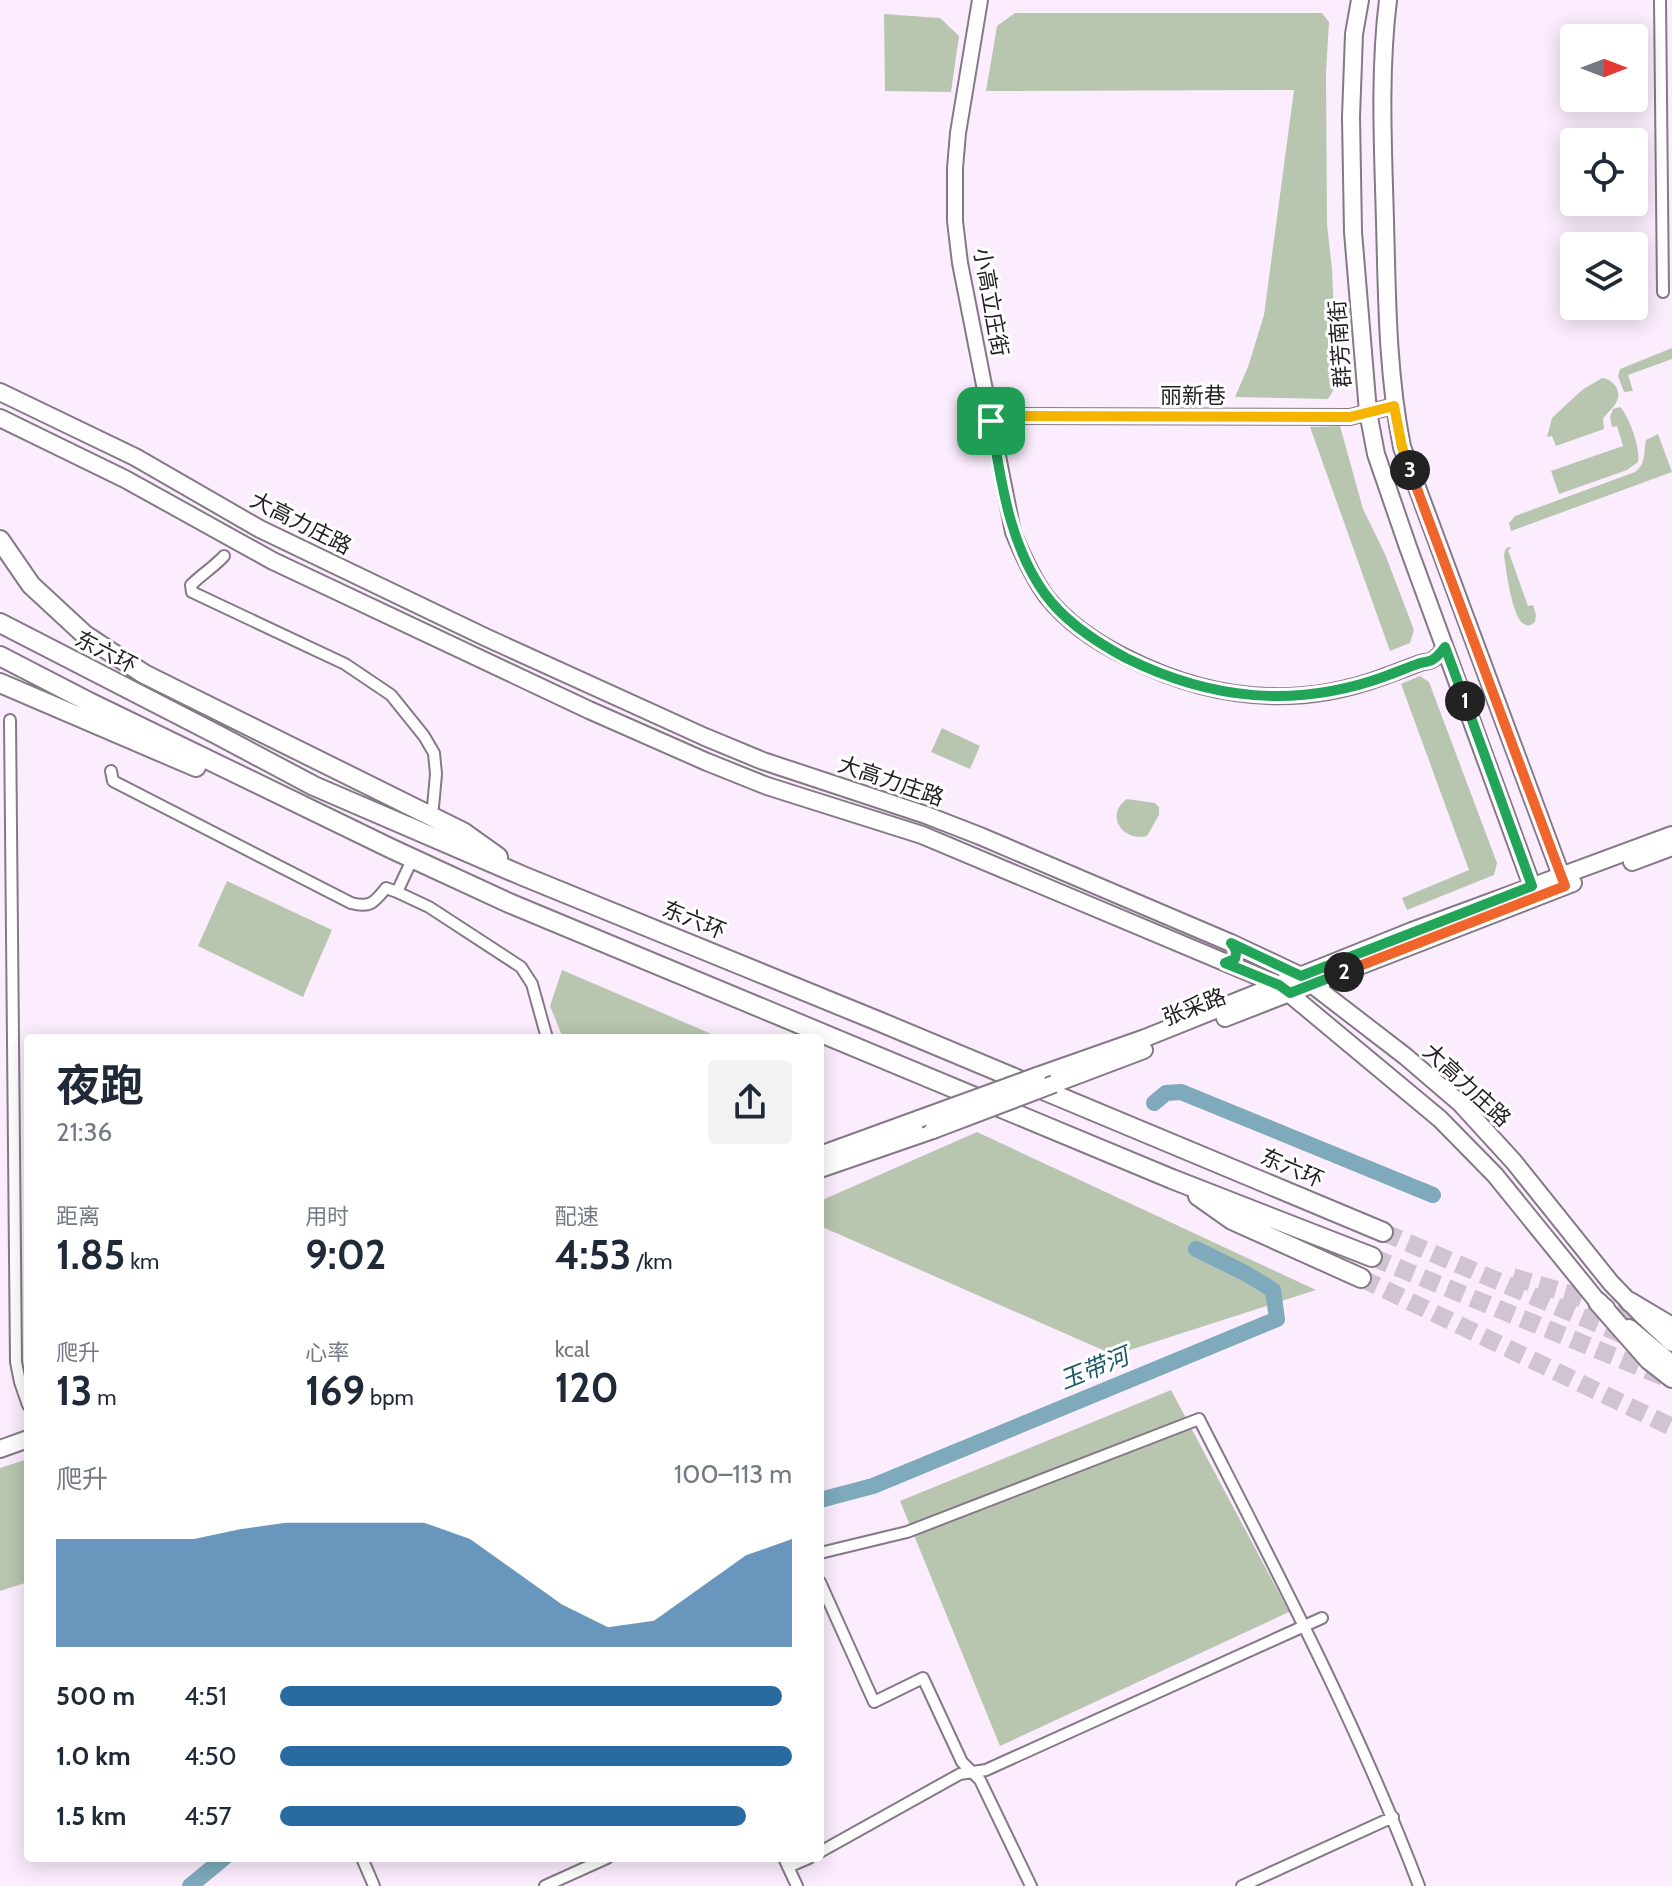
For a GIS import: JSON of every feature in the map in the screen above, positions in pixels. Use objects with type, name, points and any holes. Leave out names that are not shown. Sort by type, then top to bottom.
[{"type":"highway","points":[[0,540],[31,585],[85,635],[144,674],[463,832],[523,876]]},
{"type":"highway","name":"东六环","points":[[0,623],[314,786],[523,876],[1383,1232]]},
{"type":"highway","points":[[0,656],[89,702],[509,903],[824,1034]]},
{"type":"highway","points":[[0,683],[392,849]]},
{"type":"highway","points":[[824,1034],[1172,1179],[1372,1257]]},
{"type":"highway","points":[[1172,1179],[1232,1220],[1361,1278]]},
{"type":"highway","points":[[1598,1302],[1649,1360],[1672,1378]]},
{"type":"highway","points":[[1630,1302],[1672,1327]]},
{"type":"main road","name":"群芳南街","points":[[1360,0],[1354,34],[1351,117],[1353,232],[1368,412],[1376,454],[1534,892]]},
{"type":"main road","points":[[1388,0],[1382,75],[1388,328],[1394,406],[1402,447],[1563,881]]},
{"type":"main road","name":"大高力庄路","points":[[0,392],[135,457],[260,529],[485,637],[705,737],[763,761],[980,836],[1231,943],[1306,980],[1405,1056],[1461,1104],[1514,1162],[1601,1271],[1672,1343]]},
{"type":"main road","name":"大高力庄路","points":[[0,418],[125,479],[273,561],[641,733],[767,786],[922,835],[1284,989],[1440,1119],[1495,1175],[1598,1302],[1672,1364]]},
{"type":"main road","name":"张采路","points":[[824,1154],[1054,1084],[1672,835]]},
{"type":"main road","name":"张采路","points":[[1563,881],[1672,847]]},
{"type":"main road","points":[[1225,963],[1235,959],[1236,949],[1231,943]]},
{"type":"main road","name":"张采路","points":[[824,1167],[1037,1076],[1284,989]]},
{"type":"main road","points":[[0,1437],[24,1428]]},
{"type":"main road","points":[[0,1449],[24,1440]]},
{"type":"street","name":"小高立庄街","points":[[980,0],[958,133],[955,221],[960,263],[1013,532],[1025,562],[1046,596],[1068,620],[1094,640],[1140,665],[1178,681],[1242,695],[1286,697],[1358,686],[1432,660],[1445,647]]},
{"type":"street","points":[[1660,0],[1663,292]]},
{"type":"street","name":"丽新巷","points":[[991,421],[1012,416],[1343,417],[1394,406]]},
{"type":"street","points":[[224,556],[191,585],[192,592],[345,664],[391,695],[434,753],[433,807]]},
{"type":"street","points":[[10,720],[16,1362],[24,1394]]},
{"type":"street","points":[[111,771],[113,781],[351,903],[363,906],[375,901],[386,888],[429,907],[521,967],[532,984],[546,1034]]},
{"type":"street","points":[[397,892],[410,864]]},
{"type":"street","points":[[824,1552],[907,1532],[1199,1419],[1304,1626],[1393,1817],[1419,1886]]},
{"type":"street","points":[[824,1591],[874,1702],[923,1678],[962,1762],[980,1780],[1031,1886]]},
{"type":"street","points":[[824,1850],[960,1774],[986,1770],[1322,1618]]},
{"type":"street","points":[[1242,1886],[1393,1817]]},
{"type":"street","points":[[364,1862],[374,1886]]},
{"type":"street","points":[[545,1886],[598,1862]]},
{"type":"street","points":[[786,1862],[797,1886]]},
{"type":"green space","points":[[1015,13],[1322,13],[1329,22],[1326,73],[1327,224],[1337,384],[1328,399],[1235,397],[1264,315],[1294,90],[986,91],[997,26]]},
{"type":"green space","points":[[884,14],[940,18],[959,36],[951,92],[885,91]]},
{"type":"green space","points":[[1672,348],[1672,359],[1628,375],[1633,391],[1624,392],[1618,376],[1620,369]]},
{"type":"green space","points":[[1602,378],[1613,383],[1618,390],[1616,403],[1603,419],[1604,429],[1556,446],[1552,436],[1547,437],[1552,418],[1582,390]]},
{"type":"green space","points":[[1620,407],[1634,433],[1638,462],[1627,470],[1559,494],[1551,471],[1623,446],[1617,426],[1612,427],[1610,417],[1613,409]]},
{"type":"green space","points":[[1340,426],[1363,509],[1385,554],[1414,630],[1410,643],[1390,651],[1310,427]]},
{"type":"green space","points":[[1658,434],[1672,472],[1511,531],[1509,523],[1515,516],[1635,472],[1643,461],[1646,440]]},
{"type":"green space","points":[[1508,547],[1512,548],[1508,550],[1528,606],[1533,605],[1536,615],[1535,622],[1530,625],[1520,620],[1513,603],[1504,556]]},
{"type":"green space","points":[[1420,676],[1429,682],[1497,863],[1494,875],[1407,910],[1402,898],[1469,870],[1401,684]]},
{"type":"green space","points":[[942,728],[980,746],[970,769],[931,752]]},
{"type":"green space","points":[[1127,799],[1155,803],[1159,807],[1159,815],[1147,836],[1131,835],[1119,826],[1117,812]]},
{"type":"green space","points":[[227,881],[332,930],[303,997],[198,946]]},
{"type":"green space","points":[[562,970],[712,1034],[561,1034],[550,1006]]},
{"type":"green space","points":[[977,1132],[1316,1290],[1114,1355],[824,1228],[824,1199]]},
{"type":"green space","points":[[1171,1390],[1289,1612],[1000,1746],[900,1501]]},
{"type":"green space","points":[[24,1460],[24,1583],[0,1591],[0,1468]]},
{"type":"waterway","name":"玉带河","points":[[1154,1103],[1166,1093],[1181,1092],[1433,1195]]},
{"type":"waterway","name":"玉带河","points":[[824,1499],[873,1486],[1277,1319],[1273,1290],[1196,1249]]},
{"type":"waterway","name":"玉带河","points":[[190,1886],[219,1862]]},
{"type":"tunnel","points":[[1383,1232],[1633,1339]]},
{"type":"tunnel","points":[[1372,1257],[1669,1379]]},
{"type":"tunnel","points":[[1513,1277],[1570,1294],[1655,1327]]},
{"type":"tunnel","points":[[1361,1278],[1672,1427]]},
{"type":"route","points":[[1394,406],[1402,447],[1565,886],[1290,993],[1279,985],[1225,963],[1235,959],[1236,949],[1231,943],[1301,976],[1532,886],[1445,647],[1432,660],[1358,686],[1286,697],[1242,695],[1207,689],[1140,665],[1094,640],[1068,620],[1046,596],[1025,562],[1013,532],[991,421],[1012,416],[1350,417],[1394,406]]}]
